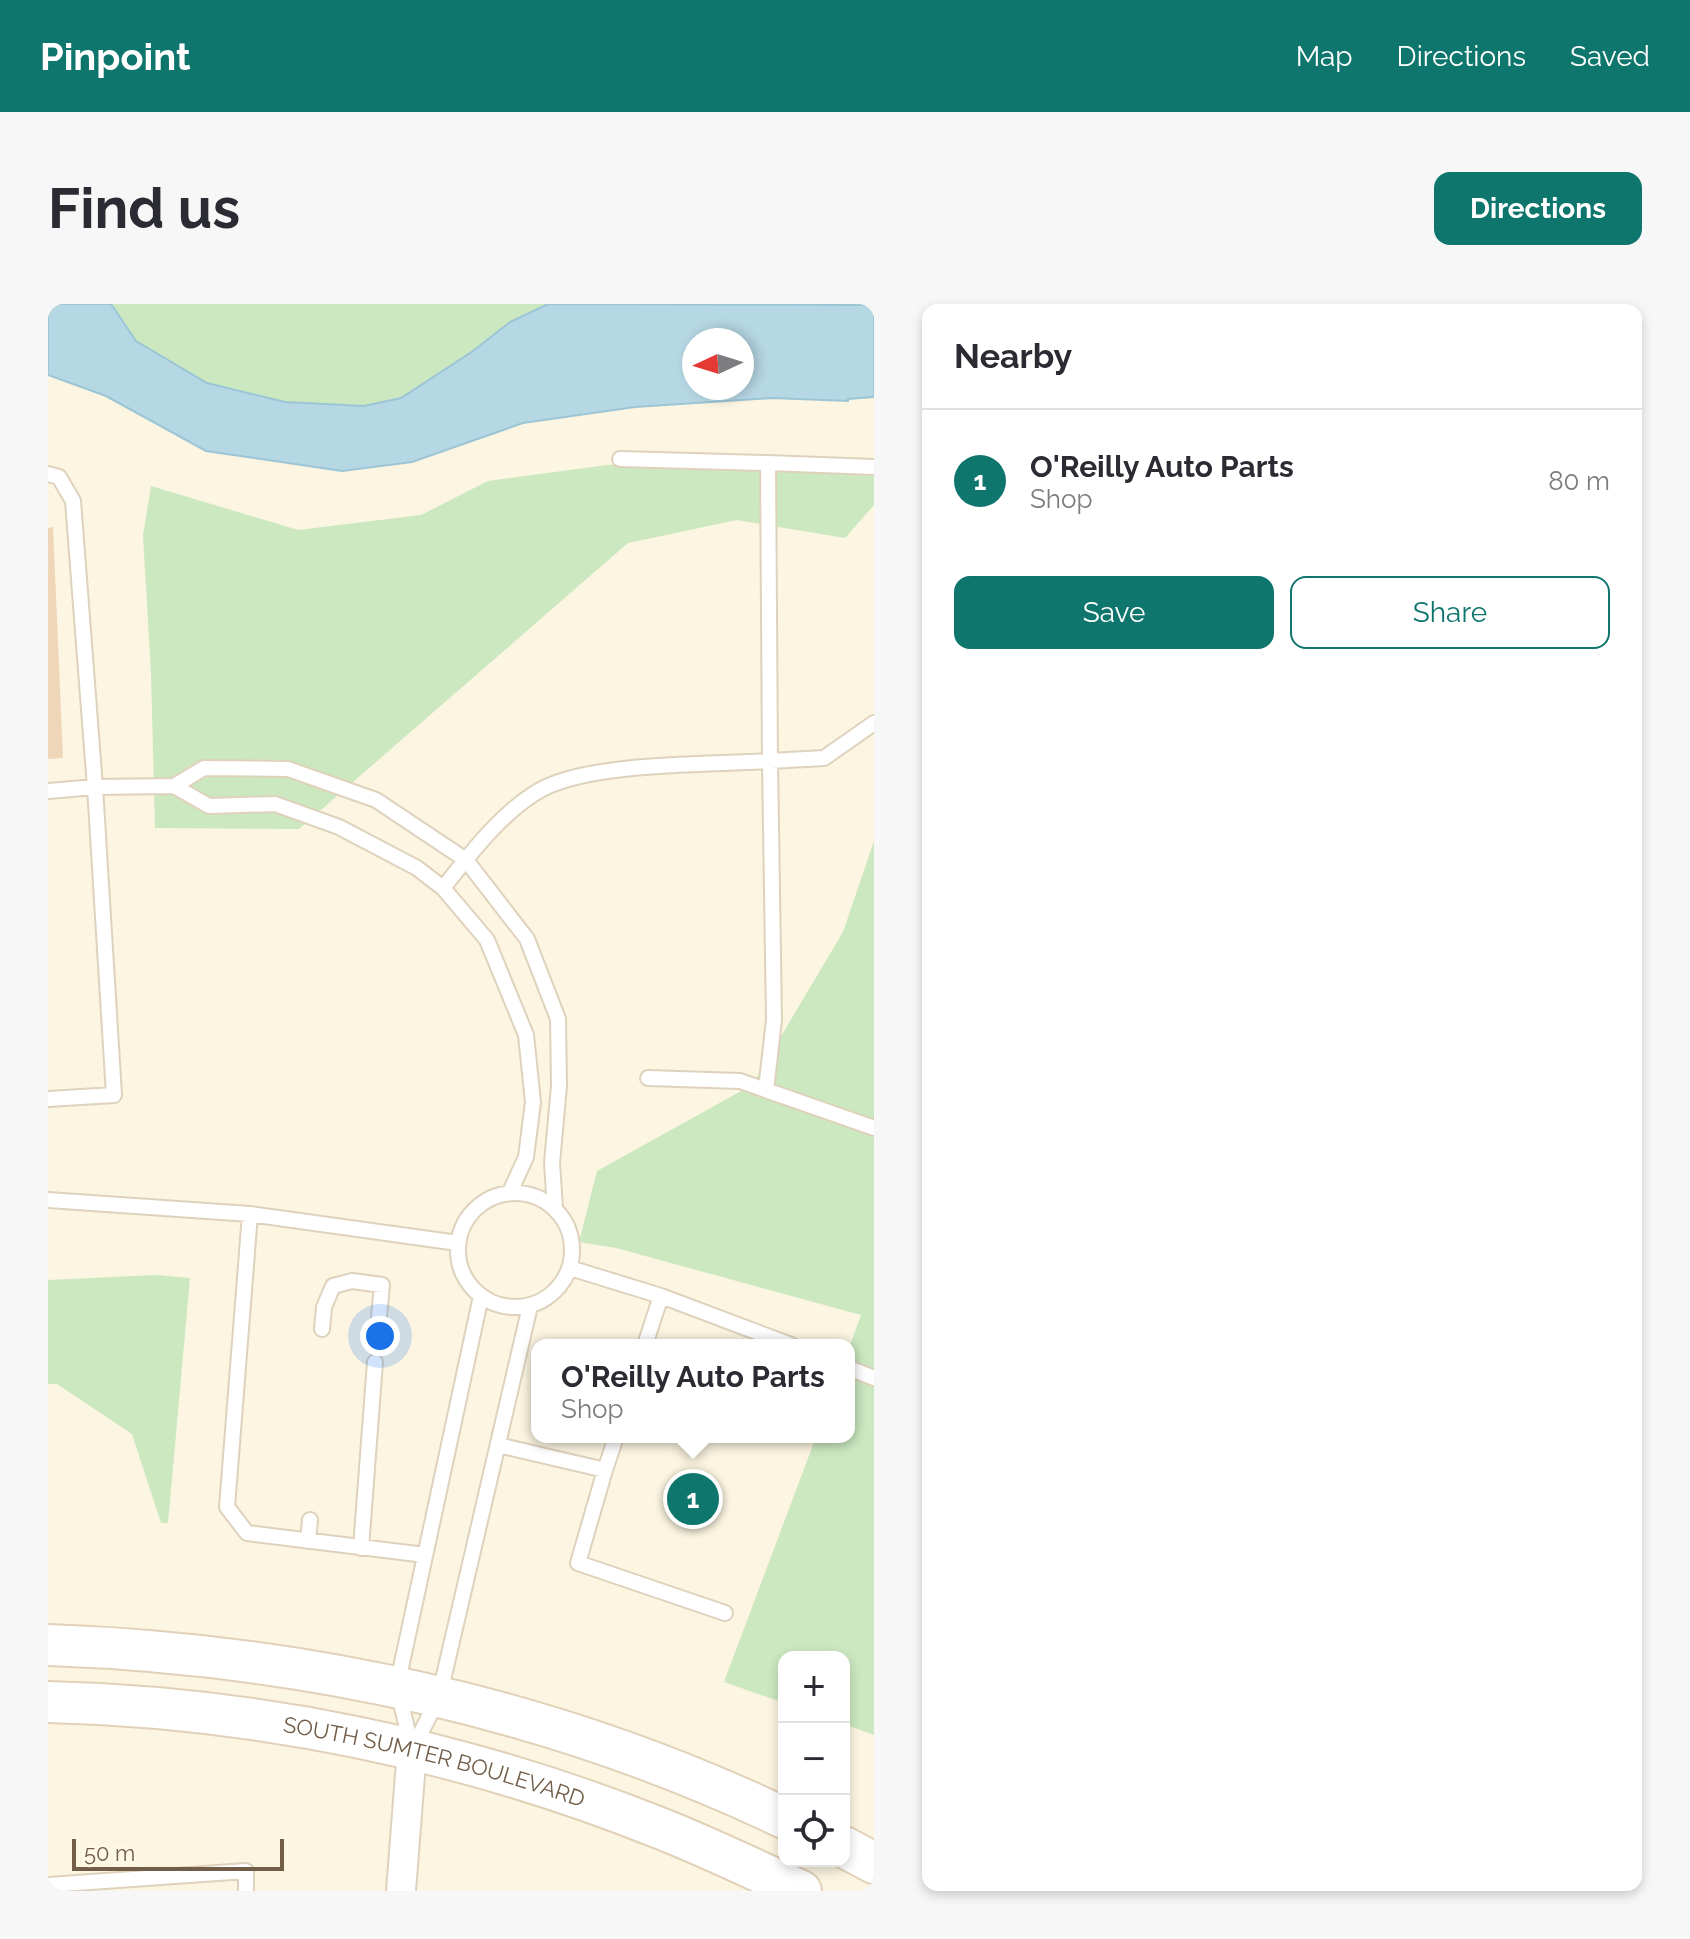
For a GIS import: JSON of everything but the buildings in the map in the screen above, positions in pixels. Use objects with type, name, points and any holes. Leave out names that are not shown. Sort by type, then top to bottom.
[{"type":"main road","points":[[48,1645],[124,1648],[226,1658],[397,1686],[503,1713],[604,1745],[712,1786],[778,1815]]},
{"type":"main road","name":"SOUTH SUMTER BOULEVARD","points":[[48,1702],[145,1707],[234,1717],[324,1730],[412,1749],[505,1774],[656,1826],[801,1891]]},
{"type":"main road","points":[[850,1850],[874,1863]]},
{"type":"street","points":[[401,1891],[412,1749]]},
{"type":"lane","points":[[620,459],[874,467]]},
{"type":"lane","points":[[766,1090],[774,1020],[768,463]]},
{"type":"lane","points":[[48,474],[59,477],[73,501],[114,1095],[48,1099]]},
{"type":"lane","points":[[443,888],[503,819],[543,789],[570,779],[625,769],[824,758],[874,723]]},
{"type":"lane","points":[[48,791],[174,786],[204,768],[288,769],[376,800],[466,860],[527,939],[558,1019],[559,1086],[552,1163],[555,1208]]},
{"type":"lane","points":[[174,786],[209,806],[275,804],[339,827],[417,868],[443,888],[487,940],[526,1035],[533,1102],[526,1157],[510,1192]]},
{"type":"lane","points":[[648,1078],[740,1081],[874,1128]]},
{"type":"lane","points":[[510,1192],[527,1193],[555,1208],[571,1236],[572,1252],[570,1268],[561,1285],[547,1298],[530,1306],[513,1308],[496,1304],[470,1286],[462,1273],[458,1243],[464,1224],[475,1209],[491,1197],[510,1192]]},
{"type":"lane","points":[[48,1200],[195,1208],[458,1243]]},
{"type":"lane","points":[[250,1214],[227,1507],[247,1533],[425,1555]]},
{"type":"lane","points":[[570,1268],[661,1296],[775,1339]]},
{"type":"lane","points":[[322,1329],[324,1307],[333,1286],[352,1281],[382,1285],[377,1338]]},
{"type":"lane","points":[[412,1749],[397,1686],[481,1296]]},
{"type":"lane","points":[[647,1339],[661,1296]]},
{"type":"lane","points":[[412,1749],[439,1697],[530,1306]]},
{"type":"lane","points":[[361,1548],[375,1362]]},
{"type":"lane","points":[[855,1370],[874,1378]]},
{"type":"lane","points":[[614,1443],[578,1563],[725,1613]]},
{"type":"lane","points":[[498,1445],[605,1470]]},
{"type":"lane","points":[[308,1541],[310,1520]]},
{"type":"lane","points":[[48,1885],[112,1885],[175,1874],[246,1871],[246,1891]]},
{"type":"lane","points":[[175,1874],[177,1891]]},
{"type":"green space","points":[[111,304],[548,304],[510,322],[473,351],[401,398],[364,406],[285,402],[207,383],[135,341]]},
{"type":"green space","points":[[760,456],[813,460],[858,458],[874,475],[874,505],[845,538],[737,520],[628,543],[299,829],[155,828],[143,535],[151,486],[298,530],[421,515],[488,481],[607,465]]},
{"type":"green space","points":[[874,841],[874,1735],[850,1726],[850,1651],[778,1651],[778,1701],[724,1682],[814,1443],[855,1443],[855,1339],[852,1339],[861,1315],[616,1248],[579,1242],[597,1171],[752,1085],[843,932]]},
{"type":"green space","points":[[156,1275],[190,1278],[168,1523],[161,1523],[132,1434],[57,1384],[48,1384],[48,1280]]},
{"type":"water","points":[[48,304],[111,304],[136,341],[207,383],[285,402],[364,406],[401,398],[473,351],[510,322],[548,304],[874,305],[874,397],[848,401],[754,399],[754,328],[682,328],[682,400],[742,400],[635,407],[523,423],[412,462],[342,471],[206,451],[106,396],[48,375]]},
{"type":"place","name":"O'Reilly Auto Parts","points":[[693,1499]]}]
